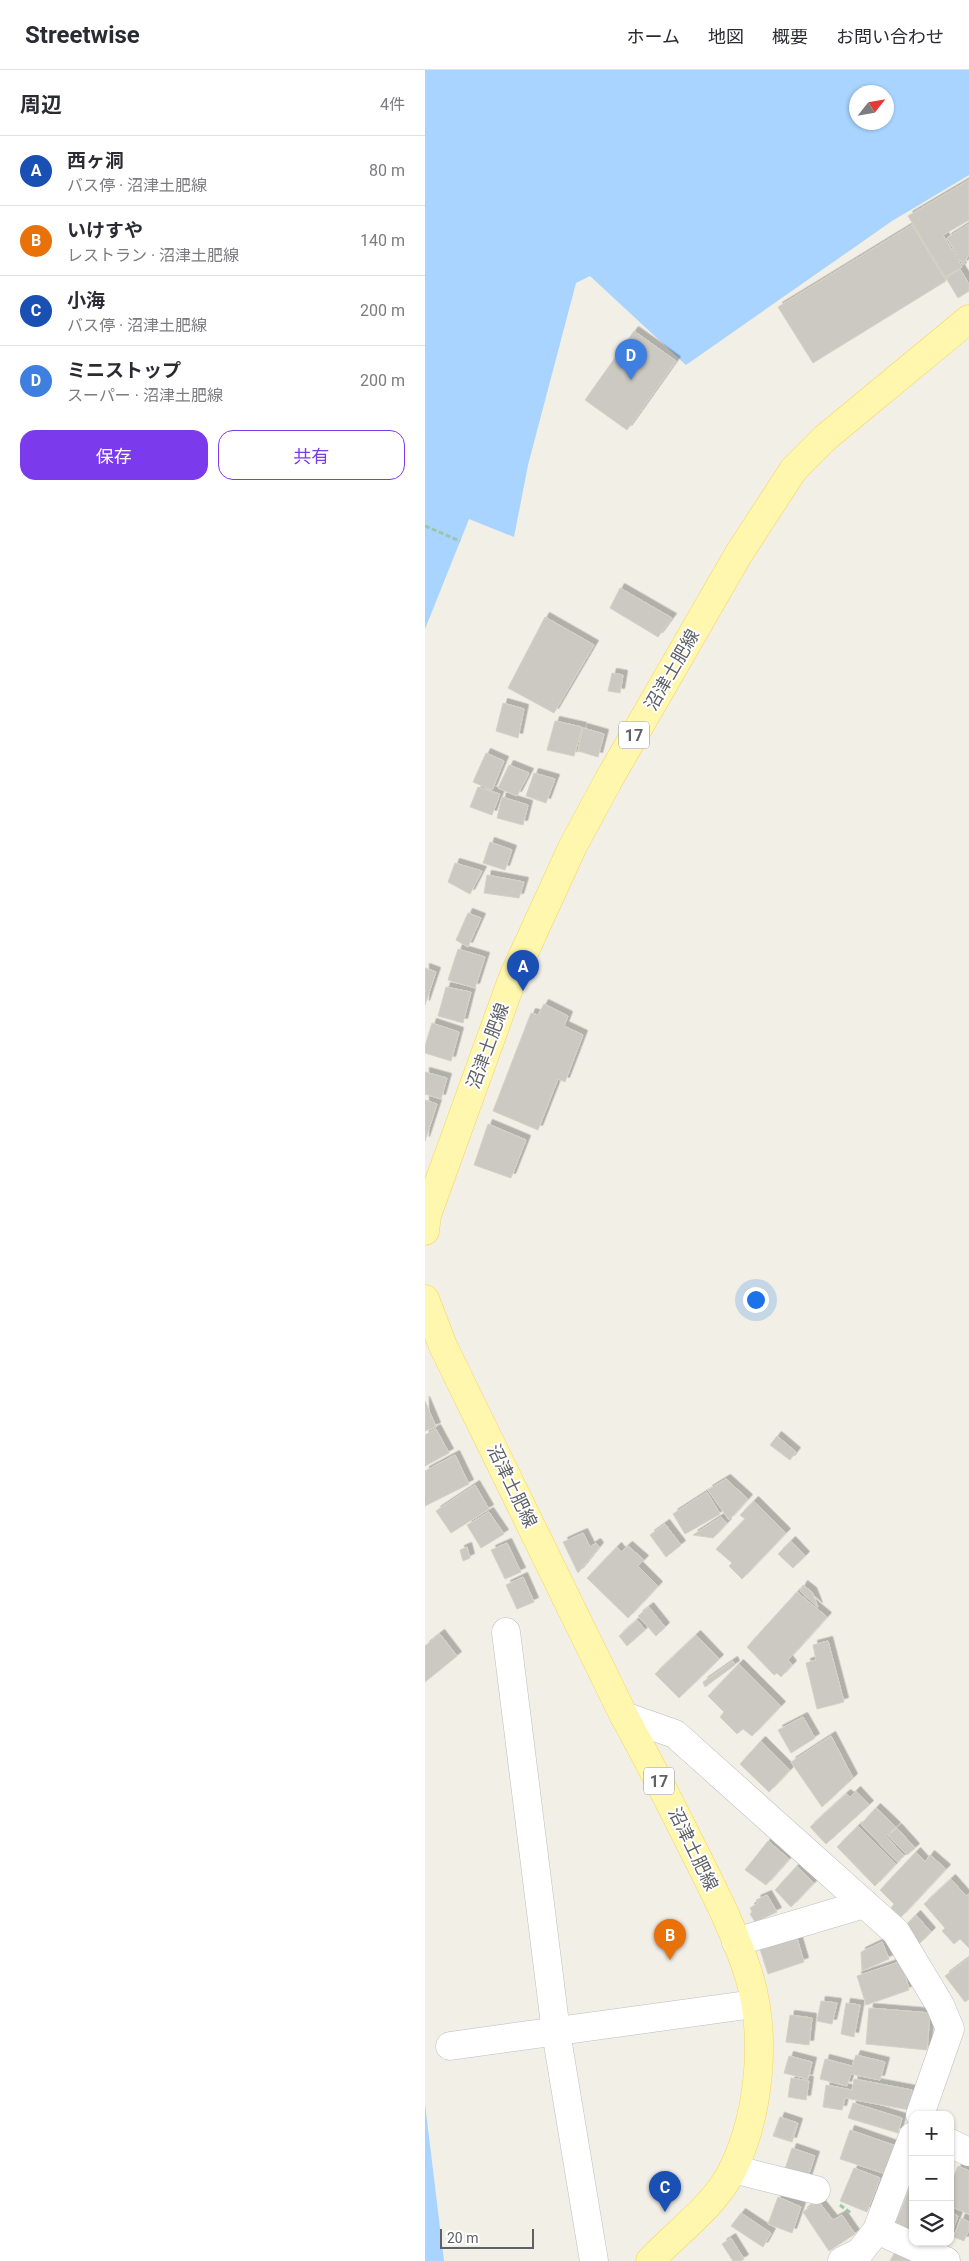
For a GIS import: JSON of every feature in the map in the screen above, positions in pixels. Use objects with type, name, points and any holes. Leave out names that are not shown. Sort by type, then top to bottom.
[{"type":"main road","name":"沼津土肥線","points":[[425,1231],[427,1216],[510,986],[573,846],[608,781],[738,555],[800,463],[825,438],[969,319]]},
{"type":"main road","name":"沼津土肥線","points":[[425,1299],[443,1346],[624,1716],[649,1760],[709,1880],[749,1977],[758,2041],[756,2094],[746,2135],[733,2169],[717,2195],[650,2261]]},
{"type":"street","points":[[506,1632],[556,2032],[594,2261]]},
{"type":"street","points":[[624,1716],[675,1734],[895,1932],[940,2005],[950,2030],[921,2111]]},
{"type":"street","points":[[736,1942],[864,1904]]},
{"type":"street","points":[[450,2046],[754,2004]]},
{"type":"street","points":[[954,2145],[969,2152]]},
{"type":"street","points":[[842,2261],[860,2252],[877,2230],[909,2146]]},
{"type":"street","points":[[733,2169],[816,2190]]},
{"type":"street","points":[[877,2230],[946,2261]]},
{"type":"path","points":[[425,526],[460,541]]},
{"type":"path","points":[[816,2190],[877,2230]]},
{"type":"water","points":[[425,70],[969,70],[969,175],[892,221],[686,365],[590,276],[576,283],[528,465],[514,537],[469,519],[425,629]]},
{"type":"water","points":[[425,2104],[444,2261],[425,2261]]},
{"type":"building","points":[[969,180],[969,220],[943,235],[962,267],[945,277],[908,216]]},
{"type":"building","points":[[969,224],[969,254],[963,265],[947,238]]},
{"type":"building","points":[[912,225],[946,281],[813,363],[778,307]]},
{"type":"building","points":[[960,269],[969,284],[969,291],[958,298],[946,278]]},
{"type":"building","points":[[634,331],[676,361],[627,430],[585,400]]},
{"type":"building","points":[[620,588],[672,618],[658,637],[610,608]]},
{"type":"building","points":[[545,617],[594,645],[554,713],[508,688]]},
{"type":"building","points":[[612,673],[623,675],[620,693],[608,691]]},
{"type":"building","points":[[503,703],[524,709],[518,738],[496,731]]},
{"type":"building","points":[[555,721],[582,727],[574,756],[547,750]]},
{"type":"building","points":[[583,728],[604,734],[598,757],[578,751]]},
{"type":"building","points":[[486,753],[504,761],[492,790],[473,782]]},
{"type":"building","points":[[509,765],[529,773],[517,796],[498,788]]},
{"type":"building","points":[[534,773],[555,779],[546,803],[526,796]]},
{"type":"building","points":[[478,787],[500,794],[492,815],[470,807]]},
{"type":"building","points":[[502,797],[528,805],[523,825],[497,818]]},
{"type":"building","points":[[490,842],[512,850],[505,870],[483,863]]},
{"type":"building","points":[[455,863],[482,871],[470,894],[448,882]]},
{"type":"building","points":[[487,875],[524,882],[519,898],[484,893]]},
{"type":"building","points":[[468,913],[481,918],[468,947],[456,940]]},
{"type":"building","points":[[458,949],[485,957],[475,988],[448,980]]},
{"type":"building","points":[[425,968],[436,972],[425,1005]]},
{"type":"building","points":[[446,987],[471,992],[463,1023],[438,1016]]},
{"type":"building","points":[[544,1004],[568,1016],[564,1026],[583,1035],[565,1082],[558,1079],[538,1130],[493,1111],[531,1013],[538,1015]]},
{"type":"building","points":[[432,1023],[459,1032],[451,1061],[425,1053],[425,1046]]},
{"type":"building","points":[[425,1072],[447,1078],[441,1099],[425,1094]]},
{"type":"building","points":[[425,1100],[437,1104],[425,1141]]},
{"type":"building","points":[[488,1124],[526,1140],[511,1178],[474,1165]]},
{"type":"building","points":[[425,1401],[436,1427],[425,1431]]},
{"type":"building","points":[[436,1429],[449,1453],[425,1466],[425,1435]]},
{"type":"building","points":[[777,1436],[796,1452],[790,1460],[770,1445]]},
{"type":"building","points":[[455,1455],[469,1484],[425,1506],[425,1471]]},
{"type":"building","points":[[726,1479],[748,1499],[729,1520],[708,1490]]},
{"type":"building","points":[[475,1485],[489,1509],[451,1533],[436,1511]]},
{"type":"building","points":[[707,1492],[720,1514],[685,1534],[673,1514]]},
{"type":"building","points":[[754,1501],[786,1533],[742,1579],[729,1566],[732,1563],[716,1549],[745,1519],[740,1515]]},
{"type":"building","points":[[489,1512],[504,1534],[481,1548],[467,1525]]},
{"type":"building","points":[[721,1517],[727,1523],[713,1538],[693,1535]]},
{"type":"building","points":[[665,1524],[681,1545],[666,1557],[650,1535]]},
{"type":"building","points":[[583,1533],[590,1547],[596,1543],[599,1547],[578,1573],[563,1542]]},
{"type":"building","points":[[791,1541],[805,1556],[793,1568],[778,1554]]},
{"type":"building","points":[[507,1543],[521,1572],[505,1579],[491,1550]]},
{"type":"building","points":[[628,1546],[644,1560],[638,1566],[658,1586],[628,1618],[587,1578],[617,1547],[621,1552]]},
{"type":"building","points":[[467,1547],[470,1558],[463,1561],[460,1550]]},
{"type":"building","points":[[523,1577],[534,1602],[517,1609],[506,1585]]},
{"type":"building","points":[[803,1585],[812,1592],[818,1607],[800,1591]]},
{"type":"building","points":[[797,1592],[827,1617],[788,1660],[792,1665],[781,1677],[777,1673],[774,1675],[747,1647]]},
{"type":"building","points":[[649,1607],[665,1627],[656,1636],[638,1616]]},
{"type":"building","points":[[637,1620],[645,1630],[627,1646],[619,1636]]},
{"type":"building","points":[[440,1634],[457,1656],[425,1682],[425,1646]]},
{"type":"building","points":[[696,1635],[719,1659],[679,1698],[655,1674]]},
{"type":"building","points":[[828,1641],[844,1702],[817,1709],[806,1663],[816,1660],[813,1645]]},
{"type":"building","points":[[733,1661],[735,1665],[705,1687],[703,1682]]},
{"type":"building","points":[[739,1664],[781,1706],[752,1736],[743,1729],[737,1734],[720,1717],[724,1712],[708,1696]]},
{"type":"building","points":[[803,1717],[815,1738],[791,1753],[778,1730]]},
{"type":"building","points":[[831,1736],[853,1778],[822,1807],[791,1762]]},
{"type":"building","points":[[761,1741],[790,1770],[769,1792],[740,1764]]},
{"type":"building","points":[[856,1791],[869,1805],[826,1844],[810,1827],[846,1794],[850,1797]]},
{"type":"building","points":[[876,1808],[896,1827],[886,1836],[904,1856],[897,1862],[861,1824]]},
{"type":"building","points":[[858,1826],[896,1864],[875,1886],[837,1847]]},
{"type":"building","points":[[897,1828],[915,1848],[907,1855],[888,1836]]},
{"type":"building","points":[[768,1841],[789,1859],[766,1885],[745,1870]]},
{"type":"building","points":[[916,1852],[925,1862],[930,1855],[946,1869],[901,1917],[891,1908],[894,1904],[880,1890]]},
{"type":"building","points":[[797,1866],[814,1883],[791,1907],[775,1890]]},
{"type":"building","points":[[951,1879],[966,1896],[969,1894],[969,1948],[960,1939],[954,1944],[942,1931],[945,1928],[924,1904]]},
{"type":"building","points":[[767,1895],[777,1912],[755,1922],[750,1914],[752,1912],[750,1908],[758,1903],[756,1900]]},
{"type":"building","points":[[916,1915],[931,1932],[919,1944],[904,1927]]},
{"type":"building","points":[[796,1935],[804,1962],[768,1974],[759,1946]]},
{"type":"building","points":[[882,1942],[889,1959],[862,1971],[861,1952]]},
{"type":"building","points":[[969,1958],[969,1999],[965,2002],[945,1976]]},
{"type":"building","points":[[902,1961],[909,1990],[866,2005],[857,1976]]},
{"type":"building","points":[[821,2001],[837,2003],[832,2024],[817,2021]]},
{"type":"building","points":[[846,2003],[860,2005],[854,2037],[841,2034]]},
{"type":"building","points":[[869,2008],[930,2013],[927,2050],[866,2044]]},
{"type":"building","points":[[790,2015],[812,2018],[809,2045],[786,2042]]},
{"type":"building","points":[[856,2055],[885,2062],[880,2080],[851,2074],[847,2086],[820,2079],[825,2059],[852,2066]]},
{"type":"building","points":[[789,2056],[812,2062],[808,2079],[784,2073]]},
{"type":"building","points":[[791,2078],[809,2081],[806,2100],[788,2097]]},
{"type":"building","points":[[854,2079],[912,2090],[909,2110],[845,2098],[842,2110],[823,2107],[826,2085],[852,2090]]},
{"type":"building","points":[[853,2103],[902,2118],[898,2133],[848,2118]]},
{"type":"building","points":[[780,2117],[798,2123],[792,2142],[773,2136]]},
{"type":"building","points":[[780,2117],[797,2123],[790,2141],[774,2136]]},
{"type":"building","points":[[850,2130],[896,2146],[886,2174],[840,2159]]},
{"type":"building","points":[[792,2148],[815,2156],[807,2180],[784,2172]]},
{"type":"building","points":[[958,2166],[969,2171],[969,2214],[954,2208],[954,2176]]},
{"type":"building","points":[[854,2168],[880,2178],[867,2212],[840,2201]]},
{"type":"building","points":[[909,2190],[909,2235],[893,2229]]},
{"type":"building","points":[[778,2197],[801,2207],[792,2233],[768,2224]]},
{"type":"building","points":[[818,2201],[833,2220],[842,2215],[855,2234],[829,2251],[803,2212]]},
{"type":"building","points":[[741,2213],[771,2233],[763,2247],[731,2226]]},
{"type":"building","points":[[954,2214],[958,2216],[954,2226]]},
{"type":"building","points":[[961,2218],[969,2222],[969,2230],[964,2241],[954,2237]]},
{"type":"building","points":[[731,2238],[744,2259],[741,2261],[733,2261],[722,2244]]},
{"type":"building","points":[[895,2252],[916,2261],[890,2261]]},
{"type":"place","name":"ミニストップ","points":[[631,380]]},
{"type":"place","name":"西ヶ洞","points":[[523,991]]},
{"type":"place","name":"いけすや","points":[[670,1960]]},
{"type":"place","name":"小海","points":[[665,2212]]}]
